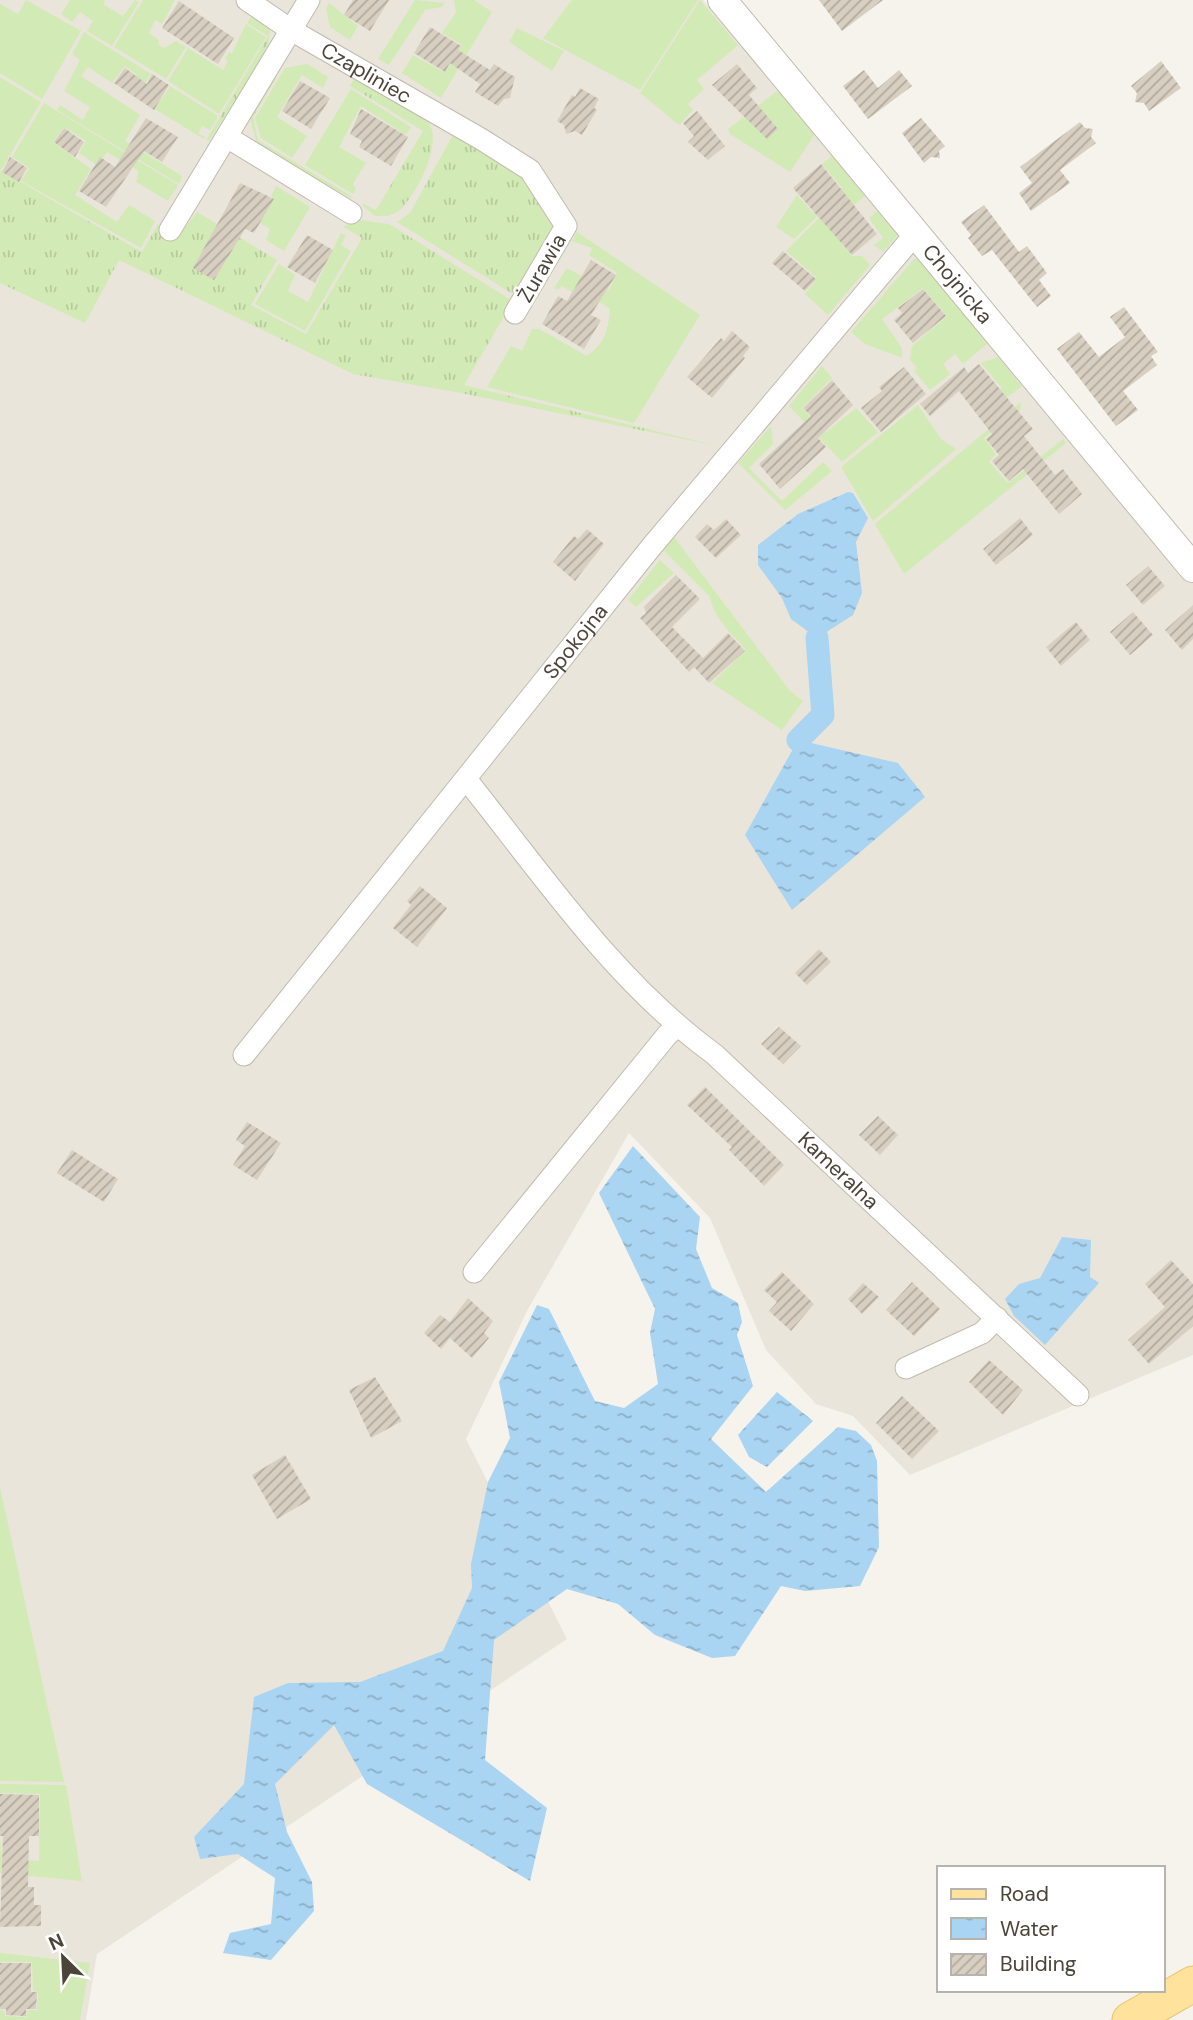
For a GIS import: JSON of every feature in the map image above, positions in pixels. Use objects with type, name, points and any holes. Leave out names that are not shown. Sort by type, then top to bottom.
[{"type":"main road","points":[[1130,2020],[1193,1984]]},
{"type":"street","name":"Czapliniec","points":[[247,0],[291,30],[441,115]]},
{"type":"street","points":[[170,230],[309,0]]},
{"type":"street","name":"Chojnicka","points":[[722,0],[1193,568]]},
{"type":"street","name":"Żurawia","points":[[441,115],[530,170],[566,226],[515,313]]},
{"type":"street","points":[[227,137],[351,213]]},
{"type":"street","name":"Spokojna","points":[[244,1055],[652,546],[916,233]]},
{"type":"street","name":"Kameralna","points":[[466,779],[605,953],[677,1027],[714,1054],[1078,1395]]},
{"type":"street","points":[[474,1272],[668,1034],[677,1027]]},
{"type":"street","points":[[906,1368],[982,1333],[997,1318]]},
{"type":"shaded area","points":[[0,0],[703,0],[1193,577],[1193,1355],[910,1475],[853,1416],[816,1404],[766,1350],[710,1218],[629,1133],[527,1311],[466,1439],[567,1639],[97,1954],[86,2020],[0,2020]]},
{"type":"green space","points":[[26,0],[81,31],[42,99],[0,73],[0,4],[18,14]]},
{"type":"green space","points":[[70,0],[105,0],[104,5],[123,16],[135,0],[139,2],[112,46],[87,31],[93,21],[80,12],[72,22],[61,14]]},
{"type":"green space","points":[[143,0],[175,0],[162,24],[155,20],[149,33],[159,40],[158,44],[164,48],[176,41],[186,47],[166,79],[114,47]]},
{"type":"green space","points":[[415,0],[445,3],[442,7],[425,10],[389,65],[378,59]]},
{"type":"green space","points":[[454,0],[474,0],[492,12],[441,98],[402,73],[413,55],[445,73],[462,45],[442,33],[456,12]]},
{"type":"green space","points":[[572,0],[698,0],[640,90],[543,38]]},
{"type":"green space","points":[[700,0],[738,45],[697,80],[704,89],[688,104],[693,110],[679,125],[640,93]]},
{"type":"green space","points":[[329,3],[358,26],[350,40],[330,27],[326,8]]},
{"type":"green space","points":[[252,16],[270,30],[268,50],[209,141],[206,140],[268,36],[247,23]]},
{"type":"green space","points":[[246,24],[266,37],[219,114],[168,81],[188,48],[223,70],[228,61],[225,58],[229,52],[232,53]]},
{"type":"green space","points":[[517,28],[564,51],[552,71],[509,42]]},
{"type":"green space","points":[[84,32],[151,74],[142,89],[161,100],[170,86],[218,116],[210,130],[202,126],[198,133],[205,137],[204,139],[125,91],[137,75],[125,66],[112,83],[88,67],[81,76],[140,115],[125,141],[182,176],[179,184],[57,110],[60,105],[83,120],[90,107],[64,91],[80,60],[72,54]]},
{"type":"green space","points":[[307,64],[328,77],[323,88],[302,75],[277,117],[307,136],[292,158],[261,138],[255,118],[285,68]]},
{"type":"green space","points":[[273,75],[277,77],[253,117],[258,140],[353,197],[302,173],[256,141],[249,115]]},
{"type":"green space","points":[[356,75],[413,108],[428,122],[432,131],[431,154],[421,180],[398,211],[385,216],[375,216],[363,206],[364,204],[376,210],[423,131],[350,86]]},
{"type":"green space","points":[[0,77],[41,102],[1,170],[0,169]]},
{"type":"green space","points":[[351,89],[411,127],[406,135],[361,106],[339,147],[366,163],[353,184],[356,189],[353,194],[305,165]]},
{"type":"green space","points":[[778,90],[815,134],[790,172],[730,134],[728,129]]},
{"type":"green space","points":[[44,103],[178,185],[168,201],[136,182],[139,171],[107,152],[98,166],[79,153],[86,141],[64,127],[53,142],[91,169],[75,195],[117,222],[129,205],[155,221],[141,248],[21,181],[29,168],[12,157]]},
{"type":"green space","points":[[453,135],[516,172],[541,198],[550,213],[555,230],[516,296],[397,222],[410,213]]},
{"type":"green space","points":[[832,156],[865,196],[836,220],[820,208],[842,188],[822,164]]},
{"type":"green space","points":[[0,170],[142,252],[158,224],[178,237],[197,212],[277,260],[251,305],[306,334],[362,238],[344,227],[353,219],[389,224],[513,301],[464,385],[718,446],[461,393],[353,374],[119,260],[85,323],[0,283]]},
{"type":"green space","points":[[276,186],[310,207],[284,251],[266,240],[270,229],[260,223],[274,199],[271,196]]},
{"type":"green space","points":[[797,195],[813,213],[819,209],[822,212],[794,239],[776,227]]},
{"type":"green space","points":[[877,211],[898,235],[883,252],[874,245],[883,238],[869,218]]},
{"type":"green space","points":[[825,212],[828,227],[852,256],[862,256],[870,265],[828,315],[805,294],[817,278],[786,251]]},
{"type":"green space","points":[[577,232],[700,315],[634,423],[487,387],[511,346],[522,351],[532,329],[539,329],[587,356],[602,341],[607,330],[610,309],[577,287],[572,292],[562,286],[558,290],[554,288],[567,268],[608,291],[617,273],[589,255],[592,248],[572,241]]},
{"type":"green space","points":[[341,233],[346,235],[341,245],[351,251],[305,331],[255,304],[279,264],[295,275],[288,291],[308,302]]},
{"type":"green space","points":[[914,259],[918,259],[988,343],[963,364],[955,354],[943,364],[950,374],[930,390],[914,371],[917,368],[910,360],[912,346],[947,316],[923,288],[882,319],[902,348],[902,358],[865,344],[851,332]]},
{"type":"green space","points":[[998,357],[1022,386],[980,417],[976,412],[1002,388],[981,363]]},
{"type":"green space","points":[[822,366],[832,378],[802,408],[825,433],[856,408],[878,432],[842,462],[789,406]]},
{"type":"green space","points":[[1021,402],[1020,411],[984,438],[996,454],[989,462],[1008,483],[1063,439],[1066,443],[904,574],[875,524]]},
{"type":"green space","points":[[918,405],[941,439],[956,449],[873,521],[841,467]]},
{"type":"green space","points":[[771,426],[773,444],[749,468],[782,501],[823,462],[832,471],[785,510],[738,463]]},
{"type":"green space","points":[[674,537],[790,691],[803,701],[782,730],[712,683],[746,650],[719,619],[710,597],[663,550]]},
{"type":"green space","points":[[660,560],[674,573],[636,607],[628,600]]},
{"type":"green space","points":[[0,1487],[64,1782],[0,1781]]},
{"type":"green space","points":[[0,1784],[66,1785],[82,1881],[0,1873],[0,1837],[2,1859],[39,1861],[40,1794],[0,1793]]},
{"type":"green space","points":[[0,1953],[90,1963],[80,2020],[0,2020],[0,2010],[4,2010],[5,2016],[26,2017],[27,2010],[37,2010],[38,1992],[33,1991],[32,1962],[0,1962]]},
{"type":"water","points":[[848,492],[853,493],[868,518],[856,542],[862,593],[853,615],[817,638],[791,619],[782,598],[758,565],[758,545],[798,514]]},
{"type":"water","points":[[798,740],[898,763],[925,797],[792,910],[745,835]]},
{"type":"water","points":[[633,1146],[700,1217],[696,1249],[712,1288],[738,1303],[742,1322],[737,1335],[753,1386],[711,1439],[766,1492],[838,1427],[856,1431],[871,1445],[877,1461],[879,1547],[860,1586],[805,1591],[781,1586],[735,1656],[712,1658],[655,1635],[618,1604],[567,1589],[494,1640],[485,1760],[547,1808],[530,1881],[367,1784],[334,1725],[275,1784],[287,1832],[312,1882],[314,1911],[271,1960],[223,1953],[230,1933],[271,1924],[275,1878],[238,1854],[200,1859],[194,1837],[244,1784],[254,1697],[288,1683],[360,1682],[443,1651],[472,1588],[471,1564],[488,1482],[510,1438],[499,1382],[537,1305],[549,1309],[595,1401],[624,1408],[658,1384],[650,1333],[655,1309],[599,1193]]},
{"type":"water","points":[[1062,1237],[1091,1240],[1090,1277],[1099,1283],[1045,1345],[1014,1316],[1005,1299],[1019,1284],[1040,1278]]},
{"type":"water","points":[[777,1392],[813,1421],[767,1467],[749,1457],[738,1435]]},
{"type":"building","points":[[353,0],[389,0],[370,31],[344,15]]},
{"type":"building","points":[[819,0],[883,0],[842,31]]},
{"type":"building","points":[[179,1],[234,38],[218,64],[162,28]]},
{"type":"building","points":[[430,27],[461,46],[458,50],[490,70],[494,64],[515,77],[510,98],[504,99],[498,106],[475,92],[480,84],[450,63],[445,72],[414,53]]},
{"type":"building","points":[[1161,61],[1181,88],[1149,111],[1144,103],[1135,102],[1137,93],[1131,86]]},
{"type":"building","points":[[737,64],[757,88],[749,95],[778,129],[767,139],[712,85]]},
{"type":"building","points":[[125,68],[147,84],[152,74],[169,85],[154,110],[114,83]]},
{"type":"building","points":[[864,70],[878,88],[899,70],[912,86],[868,119],[843,86]]},
{"type":"building","points":[[300,81],[330,98],[311,129],[282,111]]},
{"type":"building","points":[[580,88],[599,99],[594,108],[597,110],[582,135],[575,131],[566,134],[564,125],[557,121],[572,95],[575,97]]},
{"type":"building","points":[[361,109],[408,137],[391,166],[359,147],[362,141],[350,134]]},
{"type":"building","points":[[697,111],[725,146],[708,160],[688,142],[694,136],[683,123]]},
{"type":"building","points":[[146,118],[178,137],[162,162],[144,151],[106,207],[79,191],[100,157],[115,167]]},
{"type":"building","points":[[921,118],[945,146],[939,151],[940,158],[931,157],[924,163],[902,133]]},
{"type":"building","points":[[1080,122],[1085,128],[1093,129],[1091,137],[1096,143],[1060,170],[1070,183],[1031,211],[1019,193],[1032,183],[1020,167]]},
{"type":"building","points":[[64,128],[84,142],[75,157],[54,142]]},
{"type":"building","points":[[10,157],[27,168],[19,182],[2,172]]},
{"type":"building","points":[[821,164],[877,234],[852,255],[793,188]]},
{"type":"building","points":[[240,183],[274,199],[254,233],[245,229],[214,280],[193,268]]},
{"type":"building","points":[[984,205],[1019,252],[1027,246],[1047,273],[1039,280],[1051,296],[1037,307],[992,250],[982,256],[968,238],[971,235],[961,222]]},
{"type":"building","points":[[307,235],[333,250],[315,283],[287,267]]},
{"type":"building","points":[[783,251],[816,279],[805,291],[772,263]]},
{"type":"building","points":[[591,260],[616,275],[591,315],[601,320],[584,349],[542,324],[558,296],[567,301]]},
{"type":"building","points":[[923,289],[946,316],[913,343],[894,320],[902,313],[898,308]]},
{"type":"building","points":[[1124,307],[1158,352],[1151,356],[1157,365],[1123,391],[1138,410],[1116,426],[1057,349],[1079,332],[1099,357],[1125,337],[1110,317]]},
{"type":"building","points":[[732,331],[750,347],[743,356],[745,358],[712,398],[687,377],[721,338],[724,341]]},
{"type":"building","points":[[979,364],[1033,429],[1024,436],[1055,475],[1063,469],[1082,494],[1059,514],[1023,469],[1009,481],[992,461],[999,455],[986,439],[992,434],[959,391],[930,416],[920,404],[964,367],[968,373]]},
{"type":"building","points":[[904,367],[926,394],[881,432],[861,408],[882,391],[879,387]]},
{"type":"building","points":[[832,380],[853,405],[818,438],[826,447],[780,489],[759,464],[811,416],[803,408]]},
{"type":"building","points":[[1020,518],[1033,535],[996,565],[983,549]]},
{"type":"building","points":[[726,519],[741,535],[716,558],[695,537],[707,524],[714,530]]},
{"type":"building","points":[[587,529],[604,544],[575,581],[553,562],[574,536],[578,539]]},
{"type":"building","points":[[1148,566],[1165,586],[1143,605],[1126,585]]},
{"type":"building","points":[[676,575],[700,599],[672,627],[703,658],[689,672],[640,618],[646,613],[644,607]]},
{"type":"building","points":[[1193,605],[1193,639],[1182,650],[1165,630]]},
{"type":"building","points":[[1133,612],[1153,635],[1130,655],[1110,632]]},
{"type":"building","points":[[1076,622],[1090,640],[1061,666],[1046,647]]},
{"type":"building","points":[[728,633],[745,651],[709,683],[694,667]]},
{"type":"building","points":[[420,886],[447,908],[417,947],[393,928],[411,905],[407,901]]},
{"type":"building","points":[[819,949],[831,962],[807,985],[795,973]]},
{"type":"building","points":[[779,1027],[801,1046],[783,1064],[761,1044]]},
{"type":"building","points":[[705,1087],[784,1165],[764,1186],[729,1150],[732,1147],[687,1105]]},
{"type":"building","points":[[878,1116],[898,1135],[880,1155],[859,1135]]},
{"type":"building","points":[[247,1122],[281,1143],[257,1180],[233,1165],[245,1146],[236,1140]]},
{"type":"building","points":[[72,1150],[118,1179],[104,1202],[57,1173]]},
{"type":"building","points":[[1171,1260],[1193,1284],[1193,1326],[1149,1364],[1128,1340],[1165,1307],[1145,1284]]},
{"type":"building","points":[[782,1272],[814,1304],[791,1331],[769,1311],[777,1302],[764,1290]]},
{"type":"building","points":[[912,1282],[940,1309],[914,1336],[886,1310]]},
{"type":"building","points":[[863,1283],[879,1297],[862,1314],[848,1299]]},
{"type":"building","points":[[468,1298],[493,1321],[484,1333],[489,1338],[472,1358],[450,1338],[441,1349],[424,1333],[440,1315],[450,1322]]},
{"type":"building","points":[[989,1360],[1023,1390],[1003,1415],[969,1382]]},
{"type":"building","points":[[375,1377],[402,1421],[371,1438],[349,1390]]},
{"type":"building","points":[[902,1396],[939,1431],[912,1459],[876,1423]]},
{"type":"building","points":[[285,1455],[311,1499],[277,1519],[252,1475]]},
{"type":"building","points":[[0,1794],[39,1795],[39,1836],[29,1836],[28,1887],[34,1887],[34,1905],[41,1905],[41,1926],[0,1927],[3,1836],[0,1836]]},
{"type":"building","points":[[0,1963],[31,1963],[31,1992],[37,1992],[36,2009],[26,2009],[26,2016],[6,2015],[6,2009],[0,2009]]},
{"type":"waterway","points":[[798,740],[823,715],[817,638]]}]
